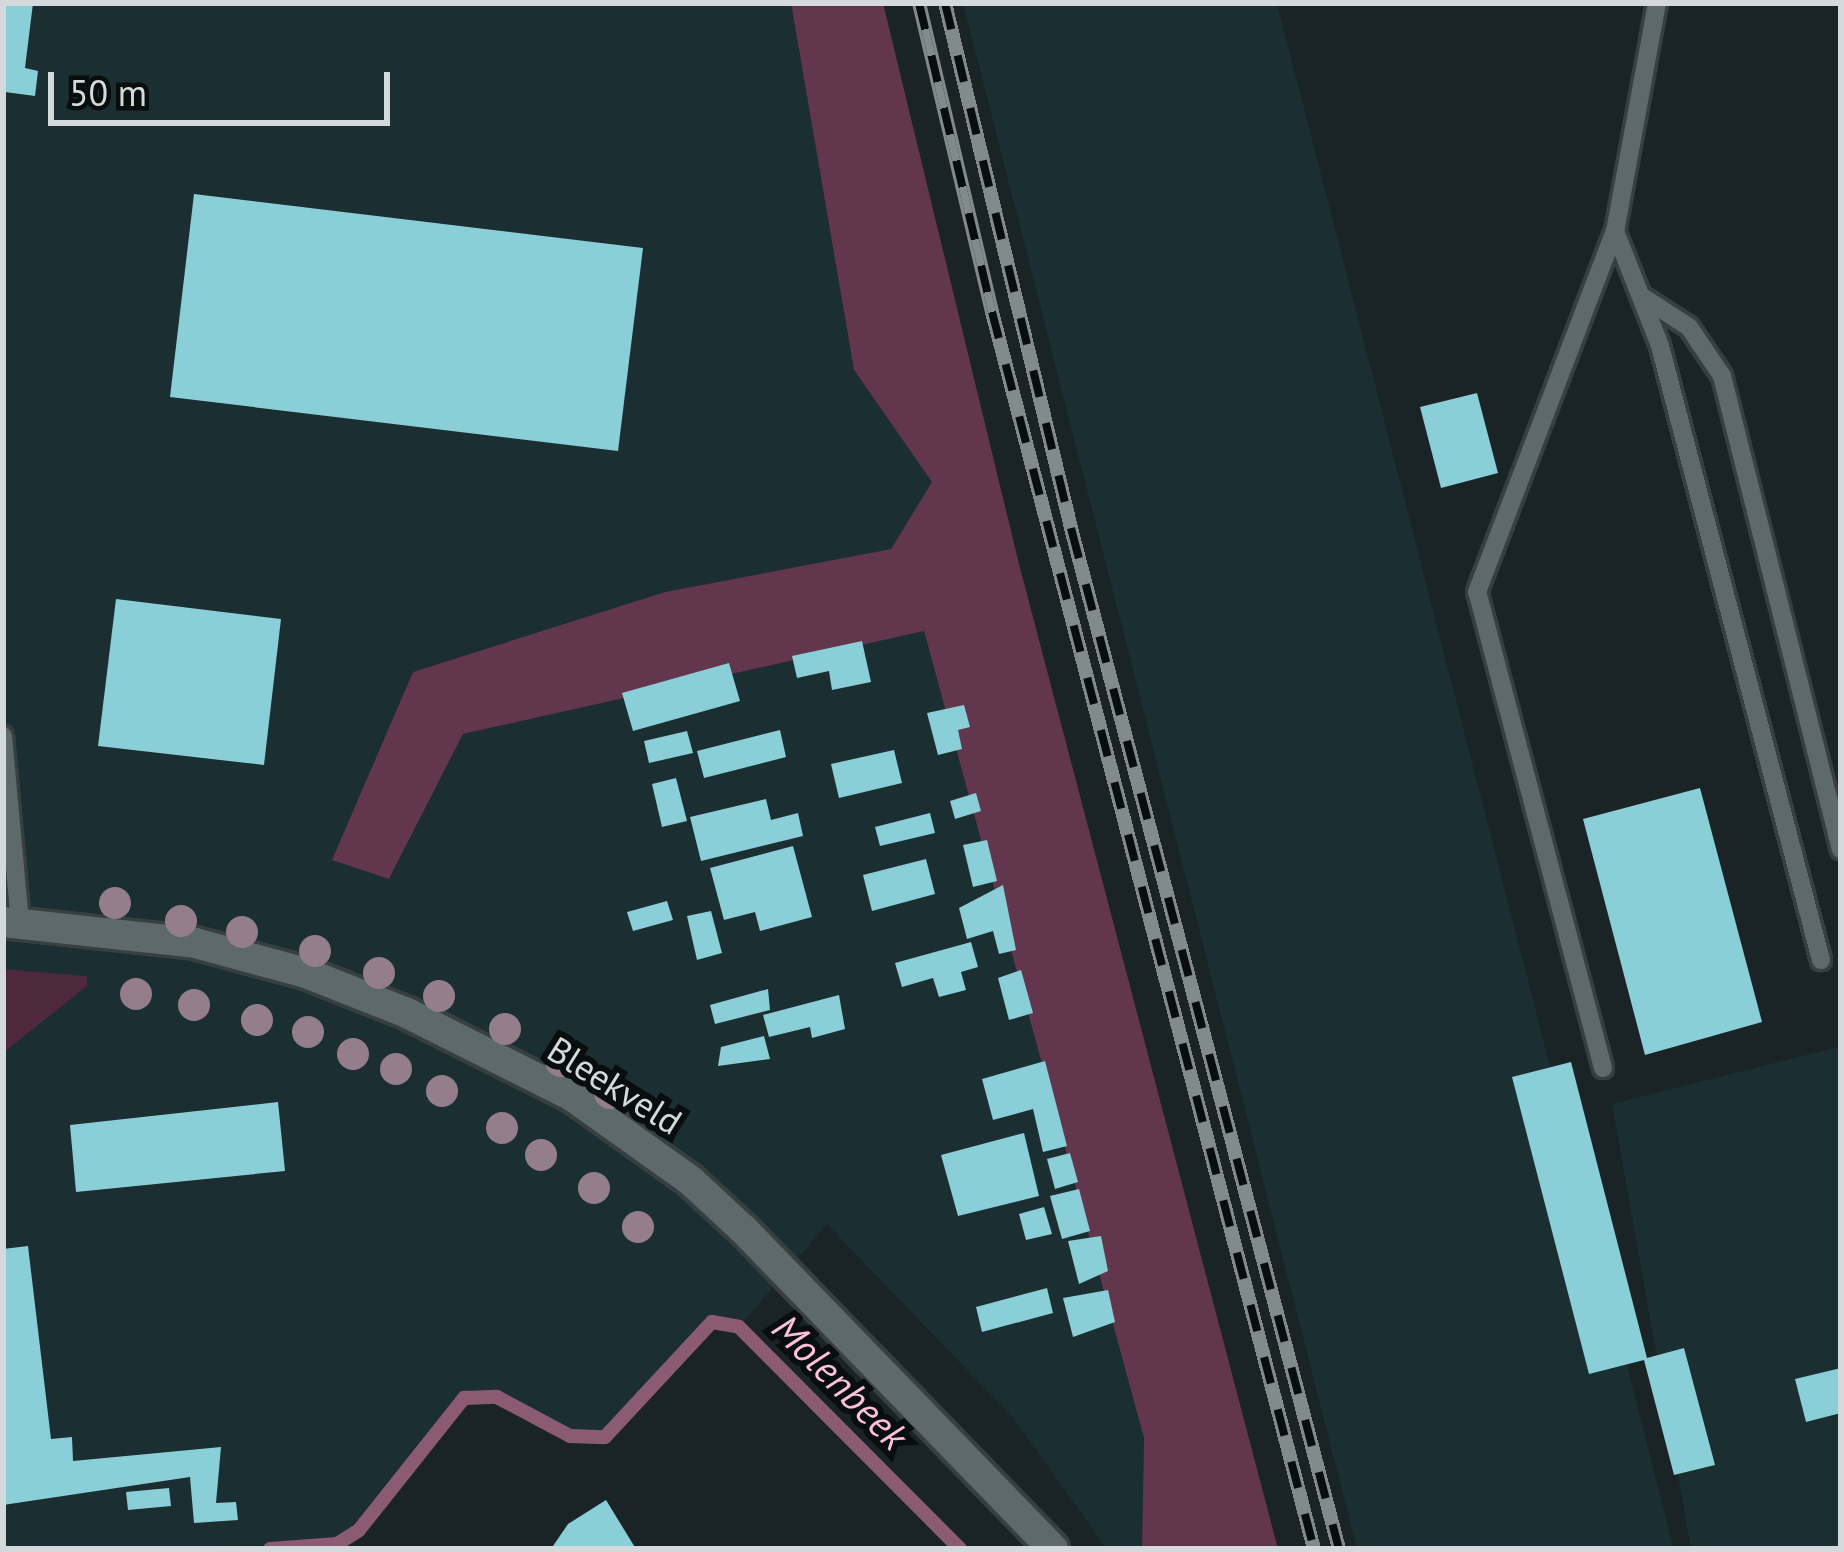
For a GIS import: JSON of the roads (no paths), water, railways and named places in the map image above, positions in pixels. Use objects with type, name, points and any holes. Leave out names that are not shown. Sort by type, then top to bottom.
[{"type":"street","name":"Bleekveld","points":[[12,922],[195,943],[306,973],[407,1012],[572,1096],[691,1181],[744,1230],[1053,1549]]},
{"type":"lane","points":[[1603,1068],[1477,592],[1615,231],[1657,3]]},
{"type":"lane","points":[[1615,231],[1641,296],[1821,960]]},
{"type":"lane","points":[[1641,296],[1690,327],[1722,376],[1841,849]]},
{"type":"lane","points":[[3,736],[12,922]]},
{"type":"waterway","name":"Molenbeek","points":[[270,1549],[337,1544],[359,1530],[464,1398],[497,1397],[570,1436],[605,1437],[712,1322],[739,1327],[960,1549]]},
{"type":"railway","points":[[919,3],[992,312],[1314,1549]]},
{"type":"railway","points":[[945,3],[1072,532],[1339,1549]]}]
